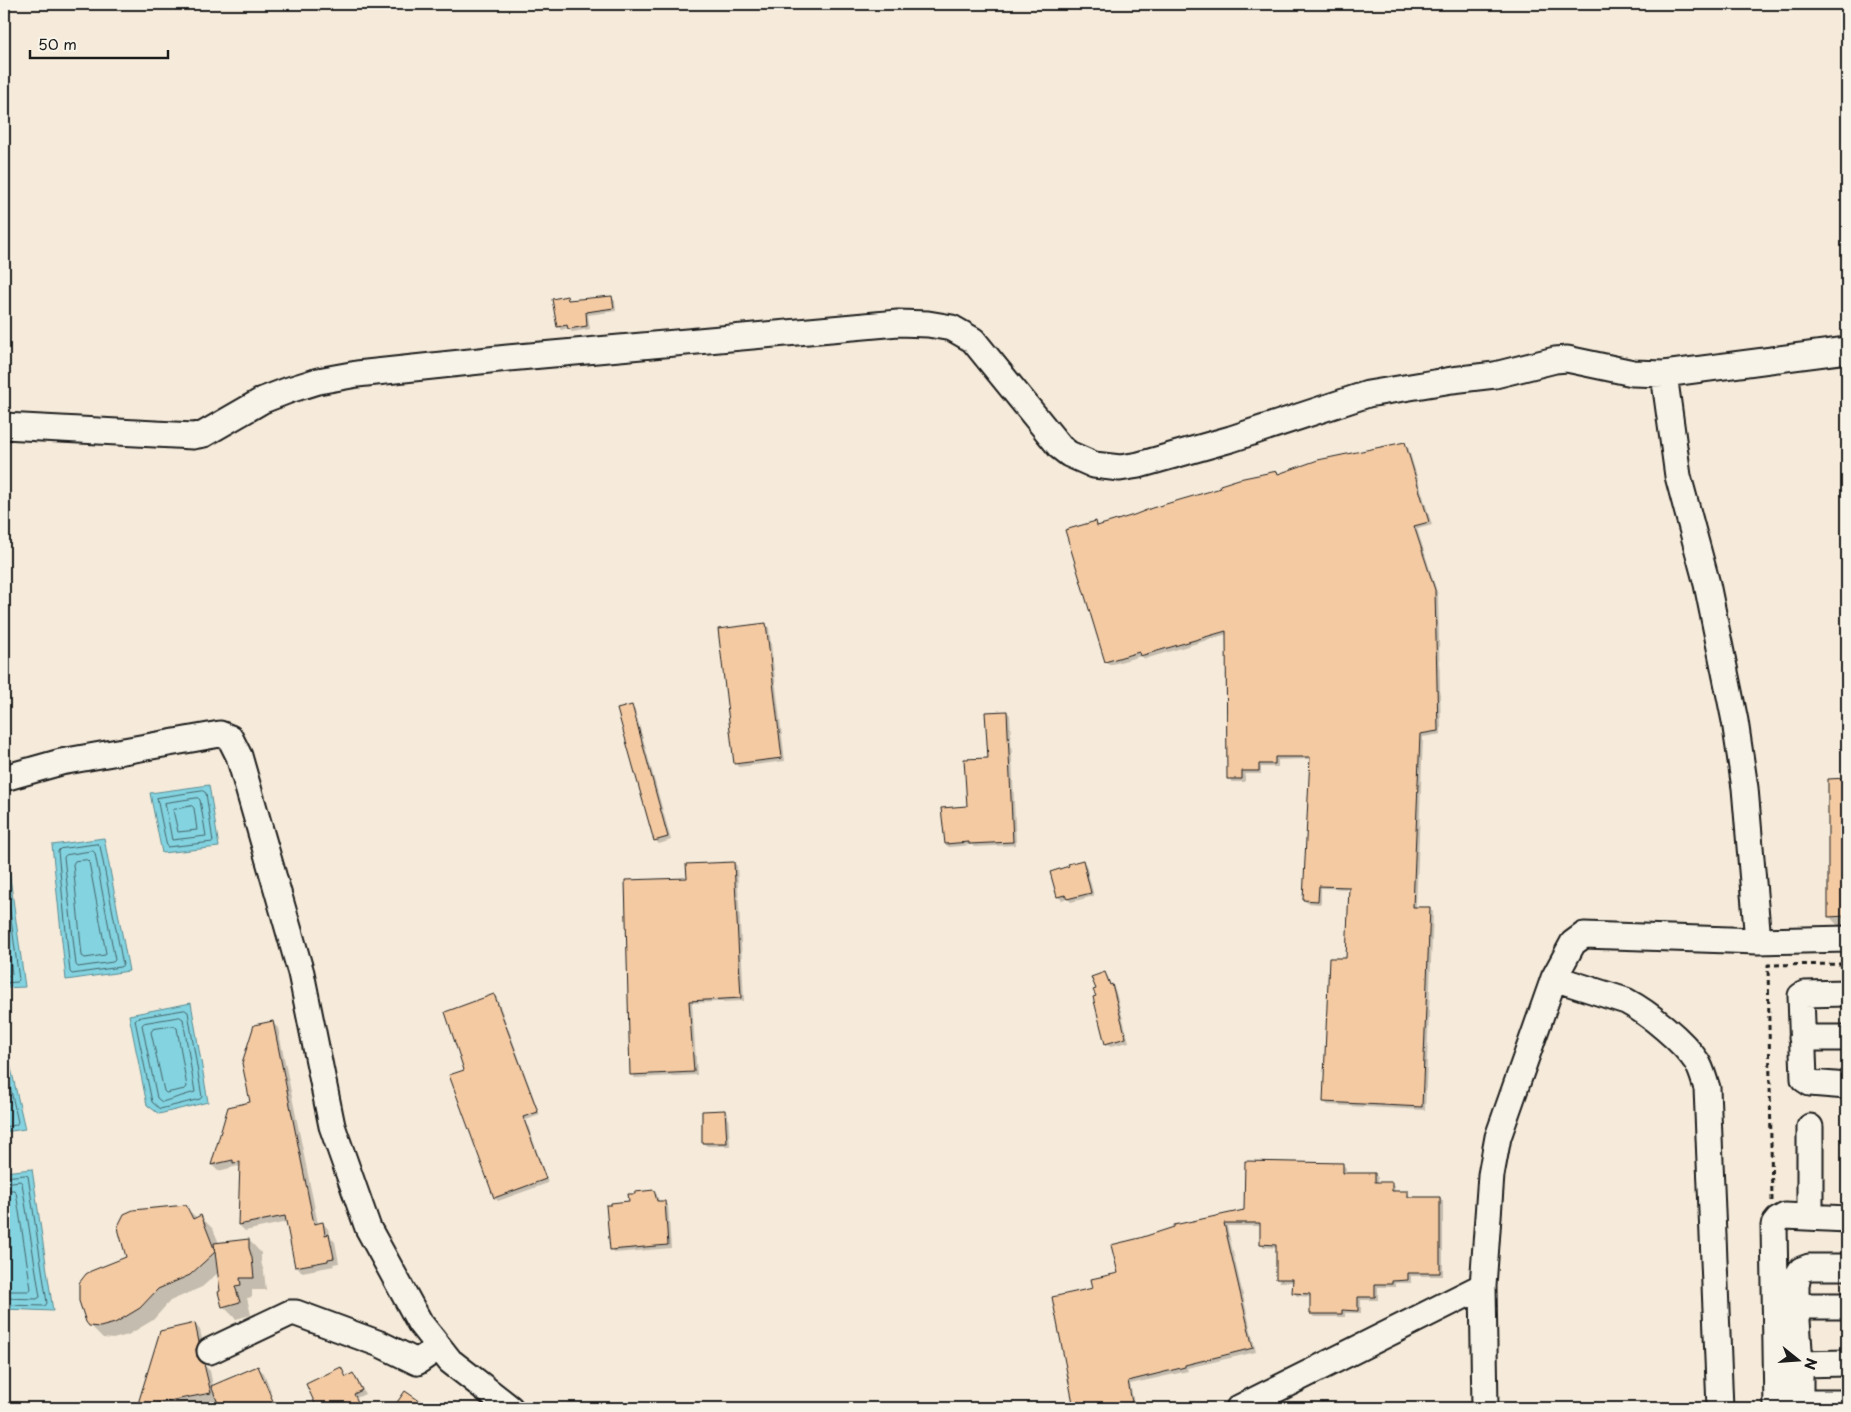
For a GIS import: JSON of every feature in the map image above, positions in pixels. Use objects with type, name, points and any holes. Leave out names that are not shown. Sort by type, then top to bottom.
[{"type":"street","points":[[4,426],[192,436],[204,434],[249,407],[280,393],[318,382],[357,374],[566,352],[898,323],[928,324],[952,328],[973,340],[1060,447],[1069,454],[1094,465],[1120,468],[1139,466],[1231,439],[1368,394],[1495,375],[1567,358],[1633,373],[1664,374],[1847,350]]},
{"type":"street","points":[[1664,374],[1678,476],[1707,584],[1736,721],[1745,788],[1758,941]]},
{"type":"street","points":[[4,778],[61,762],[220,734],[230,738],[239,756],[301,973],[332,1126],[368,1228],[420,1323],[439,1348],[450,1361],[510,1408]]},
{"type":"street","points":[[1485,1408],[1482,1286],[1491,1175],[1498,1137],[1554,978],[1573,943],[1584,935],[1758,941],[1847,939]]},
{"type":"street","points":[[1554,978],[1626,1001],[1684,1045],[1698,1064],[1707,1088],[1720,1408]]},
{"type":"street","points":[[1847,993],[1802,995],[1804,1080],[1806,1082],[1847,1086]]},
{"type":"street","points":[[1802,1038],[1847,1038]]},
{"type":"street","points":[[1810,1127],[1810,1217]]},
{"type":"street","points":[[1793,1406],[1774,1225],[1785,1216],[1847,1219]]},
{"type":"street","points":[[1793,1406],[1800,1364],[1796,1306],[1798,1275],[1801,1270],[1809,1267],[1847,1267]]},
{"type":"street","points":[[1238,1408],[1482,1286]]},
{"type":"street","points":[[1796,1306],[1847,1306]]},
{"type":"street","points":[[210,1351],[290,1313],[296,1313],[380,1344],[417,1362],[439,1348]]},
{"type":"street","points":[[1800,1364],[1847,1363]]},
{"type":"street","points":[[1793,1406],[1847,1403]]},
{"type":"path","points":[[1772,1202],[1768,965],[1847,964]]},
{"type":"water","points":[[209,785],[219,847],[162,853],[150,793]]},
{"type":"water","points":[[104,838],[129,971],[66,980],[52,845]]},
{"type":"water","points":[[7,855],[25,987],[4,988],[4,856]]},
{"type":"water","points":[[191,1003],[208,1102],[159,1114],[147,1105],[129,1015]]},
{"type":"water","points":[[4,1038],[25,1129],[4,1132]]},
{"type":"water","points":[[32,1169],[53,1311],[4,1309],[4,1172]]},
{"type":"building","points":[[567,296],[568,300],[612,296],[614,308],[586,312],[587,326],[568,329],[567,325],[557,327],[552,299]]},
{"type":"building","points":[[1405,442],[1429,522],[1414,526],[1435,590],[1438,731],[1420,734],[1413,907],[1430,907],[1422,1107],[1323,1102],[1329,958],[1346,958],[1349,887],[1319,886],[1318,901],[1303,900],[1310,757],[1275,757],[1275,764],[1259,764],[1259,771],[1242,771],[1242,779],[1227,779],[1226,631],[1140,656],[1139,652],[1105,662],[1065,530],[1096,521],[1097,526],[1221,488],[1220,485],[1239,479],[1277,471],[1278,474],[1318,460]]},
{"type":"building","points":[[766,623],[782,758],[734,764],[718,629]]},
{"type":"building","points":[[632,705],[668,837],[654,841],[617,709]]},
{"type":"building","points":[[1007,711],[1013,842],[945,844],[941,808],[967,806],[964,759],[988,758],[985,712]]},
{"type":"building","points":[[1847,778],[1847,916],[1828,917],[1828,779]]},
{"type":"building","points":[[1083,860],[1091,893],[1067,899],[1065,895],[1057,897],[1050,872]]},
{"type":"building","points":[[734,862],[741,998],[689,1001],[694,1072],[630,1075],[625,880],[687,878],[686,864]]},
{"type":"building","points":[[1105,972],[1110,985],[1112,984],[1126,1038],[1105,1044],[1093,997],[1096,996],[1093,990],[1096,989],[1091,977]]},
{"type":"building","points":[[494,994],[538,1112],[523,1117],[546,1179],[494,1198],[449,1075],[464,1070],[445,1012]]},
{"type":"building","points":[[273,1021],[314,1224],[323,1222],[325,1235],[329,1234],[334,1258],[328,1259],[328,1261],[295,1267],[285,1216],[238,1225],[240,1162],[233,1163],[233,1160],[211,1165],[228,1107],[250,1102],[242,1063],[254,1025]]},
{"type":"building","points":[[725,1110],[727,1143],[702,1143],[702,1111]]},
{"type":"building","points":[[1245,1161],[1343,1163],[1343,1173],[1375,1173],[1375,1182],[1392,1182],[1392,1191],[1408,1191],[1408,1197],[1440,1197],[1440,1273],[1408,1273],[1408,1280],[1392,1281],[1392,1284],[1375,1284],[1375,1297],[1358,1297],[1358,1311],[1342,1310],[1342,1314],[1310,1314],[1310,1294],[1292,1293],[1293,1279],[1276,1279],[1276,1245],[1260,1244],[1260,1223],[1224,1223],[1253,1348],[1128,1381],[1133,1408],[1074,1408],[1052,1297],[1093,1288],[1091,1279],[1118,1273],[1111,1245],[1140,1238],[1174,1227],[1174,1225],[1244,1210]]},
{"type":"building","points":[[654,1190],[657,1201],[665,1201],[668,1245],[610,1250],[606,1205],[629,1201],[628,1194]]},
{"type":"building","points":[[186,1205],[193,1219],[201,1215],[215,1251],[214,1243],[249,1239],[254,1278],[240,1278],[241,1285],[235,1286],[240,1302],[222,1307],[218,1292],[220,1291],[215,1252],[190,1275],[158,1289],[140,1308],[115,1323],[100,1327],[89,1326],[79,1301],[79,1283],[91,1271],[126,1257],[118,1226],[124,1214],[133,1210]]},
{"type":"building","points":[[195,1323],[199,1342],[196,1349],[197,1357],[204,1364],[211,1393],[137,1407],[160,1331]]},
{"type":"building","points":[[258,1366],[276,1408],[220,1408],[211,1386]]},
{"type":"building","points":[[341,1367],[346,1377],[353,1373],[362,1390],[354,1394],[361,1408],[317,1408],[306,1384]]},
{"type":"building","points":[[405,1391],[430,1408],[393,1408]]}]
